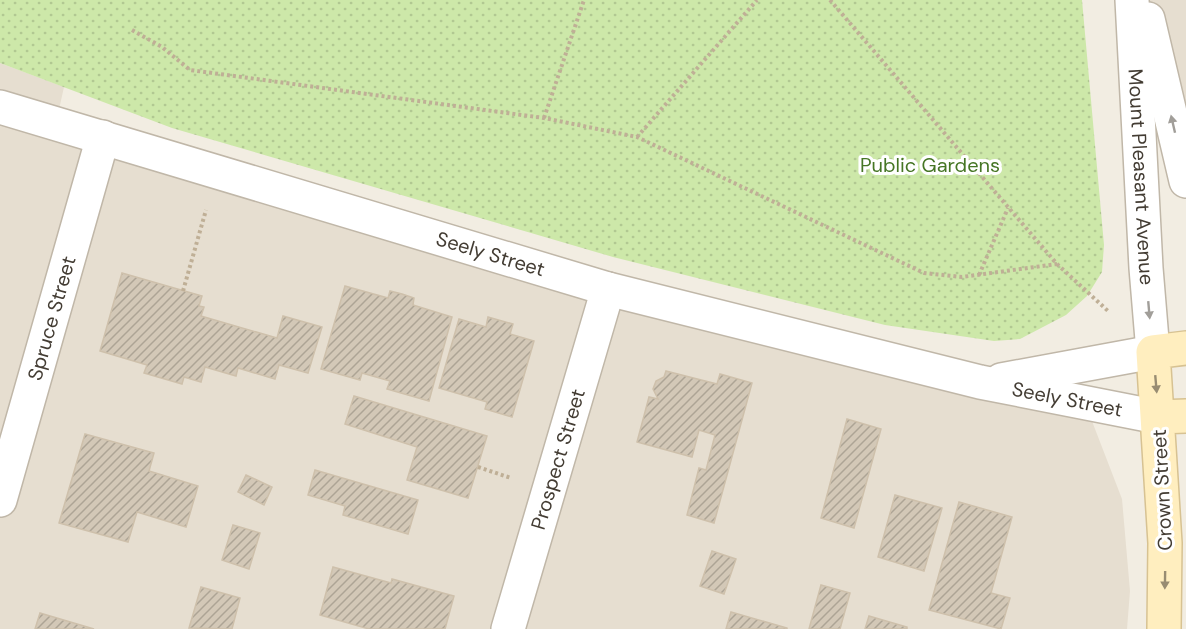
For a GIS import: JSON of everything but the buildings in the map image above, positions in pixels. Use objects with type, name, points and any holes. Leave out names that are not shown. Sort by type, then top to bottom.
[{"type":"main road","name":"Seely Street","points":[[1153,352],[1186,348]]},
{"type":"main road","name":"Crown Street","points":[[1153,352],[1172,416],[1165,543],[1164,629]]},
{"type":"street","name":"Mount Pleasant Avenue","points":[[1132,0],[1146,268],[1153,352]]},
{"type":"street","name":"Mount Pleasant Avenue","points":[[1144,0],[1186,181]]},
{"type":"street","name":"Seely Street","points":[[0,108],[608,289],[985,383],[1172,416]]},
{"type":"street","name":"Spruce Street","points":[[0,500],[103,137]]},
{"type":"street","name":"Prospect Street","points":[[508,629],[608,289]]},
{"type":"street","name":"Seely Street","points":[[985,383],[1153,352]]},
{"type":"path","points":[[544,118],[584,0]]},
{"type":"path","points":[[637,137],[757,0]]},
{"type":"path","points":[[830,0],[1057,264],[1153,352]]},
{"type":"path","points":[[132,30],[162,47],[190,70],[544,118],[637,137],[911,268],[949,277],[1057,264]]},
{"type":"path","points":[[183,291],[217,172]]},
{"type":"path","points":[[979,274],[1008,208]]},
{"type":"shaded area","points":[[1144,0],[1186,0],[1186,181]]},
{"type":"shaded area","points":[[0,63],[64,87],[56,123],[1085,403],[1122,499],[1130,591],[1127,629],[0,629]]},
{"type":"green space","name":"Public Gardens","points":[[0,0],[1082,0],[1104,245],[1102,272],[1087,296],[1066,315],[1020,339],[994,341],[885,325],[613,257],[172,128],[0,63]]}]
